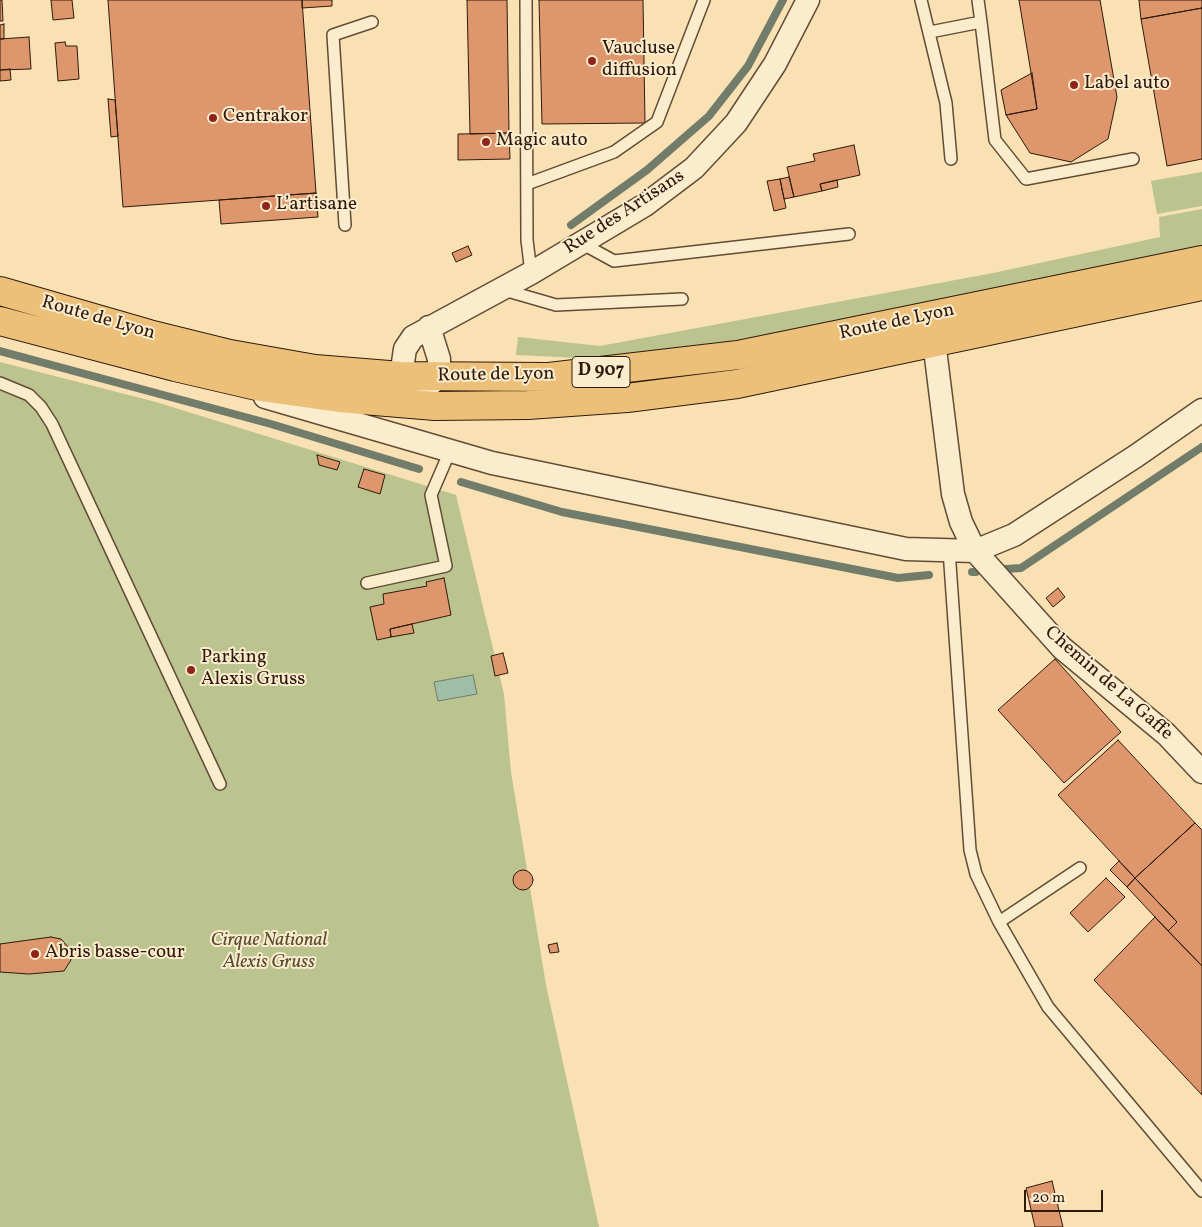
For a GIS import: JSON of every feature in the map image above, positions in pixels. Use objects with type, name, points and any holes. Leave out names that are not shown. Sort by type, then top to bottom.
[{"type":"main road","name":"Route de Lyon","points":[[0,292],[149,334],[230,354],[407,383],[439,377],[549,377],[738,355],[1202,260]]},
{"type":"main road","name":"Route de Lyon","points":[[0,321],[175,367],[261,387],[339,398],[435,406],[528,406],[627,398],[737,384],[1202,286]]},
{"type":"street","name":"Rue des Artisans","points":[[407,383],[405,349],[413,337],[429,326],[531,274],[645,205],[694,168],[736,123],[776,64],[808,0]]},
{"type":"street","name":"Chemin de La Gaffe","points":[[931,315],[954,494],[961,522],[975,550],[1062,648],[1166,734],[1202,772]]},
{"type":"street","points":[[429,326],[439,359],[439,377]]},
{"type":"street","points":[[175,367],[267,398],[492,463],[906,549],[975,550],[1014,535],[1136,456],[1202,410]]},
{"type":"street","points":[[261,387],[407,383],[435,406]]},
{"type":"lane","points":[[526,0],[528,240],[531,274]]},
{"type":"lane","points":[[527,184],[614,152],[657,122],[704,0]]},
{"type":"lane","points":[[921,0],[946,103],[951,159]]},
{"type":"lane","points":[[978,0],[995,140],[1026,179],[1133,159]]},
{"type":"lane","points":[[345,225],[333,36],[372,22]]},
{"type":"lane","points":[[930,32],[981,22]]},
{"type":"lane","points":[[581,243],[614,261],[849,234]]},
{"type":"lane","points":[[502,289],[556,305],[682,299]]},
{"type":"lane","points":[[0,383],[29,395],[41,407],[52,424],[220,784]]},
{"type":"lane","points":[[367,583],[446,566],[431,495],[450,452]]},
{"type":"lane","points":[[949,550],[970,850],[976,874],[999,922],[1048,1007],[1202,1191]]},
{"type":"lane","points":[[999,922],[1080,868]]},
{"type":"green space","points":[[1202,172],[1202,206],[1157,214],[1151,181]]},
{"type":"green space","points":[[1202,209],[1202,250],[675,352],[598,359],[516,355],[518,337],[600,346],[993,273],[1160,237],[1159,217]]},
{"type":"green space","name":"Cirque National Alexis Gruss","points":[[0,362],[156,402],[456,495],[504,694],[511,772],[546,985],[599,1227],[0,1227]]},
{"type":"shaded area","points":[[473,675],[477,694],[438,701],[434,682]]},
{"type":"building","points":[[0,0],[2,0],[3,21],[0,21]]},
{"type":"building","points":[[51,0],[72,0],[74,18],[53,20]]},
{"type":"building","name":"Centrakor","points":[[108,0],[302,0],[316,193],[123,207]]},
{"type":"building","points":[[302,0],[332,0],[332,6],[302,8]]},
{"type":"building","points":[[467,0],[507,0],[509,133],[470,134]]},
{"type":"building","name":"Vaucluse diffusion","points":[[539,0],[643,0],[645,123],[542,124]]},
{"type":"building","name":"Label auto","points":[[1019,0],[1100,0],[1117,97],[1108,139],[1071,162],[1030,153],[1006,115],[1037,109]]},
{"type":"building","points":[[1139,0],[1202,0],[1202,8],[1141,19]]},
{"type":"building","points":[[1202,8],[1202,159],[1167,166],[1141,19]]},
{"type":"building","points":[[4,24],[4,39],[0,39],[0,25]]},
{"type":"building","points":[[29,37],[31,69],[0,70],[0,39]]},
{"type":"building","points":[[65,42],[66,46],[77,46],[79,79],[58,81],[55,43]]},
{"type":"building","points":[[10,69],[11,80],[0,81],[0,70]]},
{"type":"building","points":[[1032,73],[1037,109],[1006,115],[1001,90]]},
{"type":"building","points":[[108,99],[115,100],[118,136],[111,137]]},
{"type":"building","points":[[509,133],[510,159],[458,160],[458,134]]},
{"type":"building","points":[[854,145],[860,175],[820,184],[822,191],[794,197],[787,167],[815,161],[813,154]]},
{"type":"building","points":[[789,177],[794,197],[784,199],[780,179]]},
{"type":"building","points":[[780,179],[786,208],[774,211],[767,181]]},
{"type":"building","points":[[837,180],[838,187],[822,191],[820,184]]},
{"type":"building","points":[[316,193],[318,217],[221,224],[219,200]]},
{"type":"building","points":[[468,246],[472,255],[456,262],[452,253]]},
{"type":"building","points":[[317,455],[340,462],[337,470],[319,465]]},
{"type":"building","points":[[364,469],[385,475],[380,494],[358,487]]},
{"type":"building","points":[[444,578],[451,615],[390,629],[391,637],[377,640],[370,607],[384,604],[383,594],[427,586],[426,582]]},
{"type":"building","points":[[1058,588],[1065,597],[1053,607],[1046,598]]},
{"type":"building","points":[[412,624],[414,633],[391,637],[390,629]]},
{"type":"building","points":[[503,653],[508,673],[495,676],[491,656]]},
{"type":"building","points":[[1055,659],[1121,732],[1064,783],[998,710]]},
{"type":"building","points":[[1118,740],[1195,823],[1135,878],[1058,795]]},
{"type":"building","points":[[1195,823],[1202,830],[1202,966],[1168,931],[1177,922],[1135,878]]},
{"type":"building","points":[[1119,861],[1135,878],[1127,887],[1110,870]]},
{"type":"building","points":[[523,870],[530,873],[533,880],[530,887],[523,890],[516,887],[513,880],[516,873]]},
{"type":"building","points":[[1106,878],[1125,897],[1088,932],[1070,913]]},
{"type":"building","points":[[1135,878],[1177,922],[1168,931],[1127,887]]},
{"type":"building","points":[[1155,917],[1202,966],[1202,1095],[1094,980]]},
{"type":"building","name":"Abris basse-cour","points":[[51,937],[61,939],[69,948],[71,960],[64,971],[29,974],[0,972],[0,944]]},
{"type":"building","points":[[557,943],[559,952],[550,953],[548,945]]},
{"type":"building","points":[[1052,1181],[1063,1227],[1035,1227],[1026,1188]]},
{"type":"waterway","points":[[571,225],[647,170],[709,116],[748,66],[783,0]]},
{"type":"waterway","points":[[0,351],[271,424],[419,469]]},
{"type":"waterway","points":[[1006,569],[1021,568],[1202,447]]},
{"type":"waterway","points":[[461,482],[562,512],[898,578],[929,575]]},
{"type":"place","name":"Vaucluse diffusion","points":[[592,61]]},
{"type":"place","name":"Label auto","points":[[1074,85]]},
{"type":"place","name":"Centrakor","points":[[213,118]]},
{"type":"place","name":"Magic auto","points":[[486,142]]},
{"type":"place","name":"L’artisane","points":[[266,206]]},
{"type":"place","name":"Parking Alexis Gruss","points":[[191,670]]},
{"type":"place","name":"Abris basse-cour","points":[[35,954]]}]
